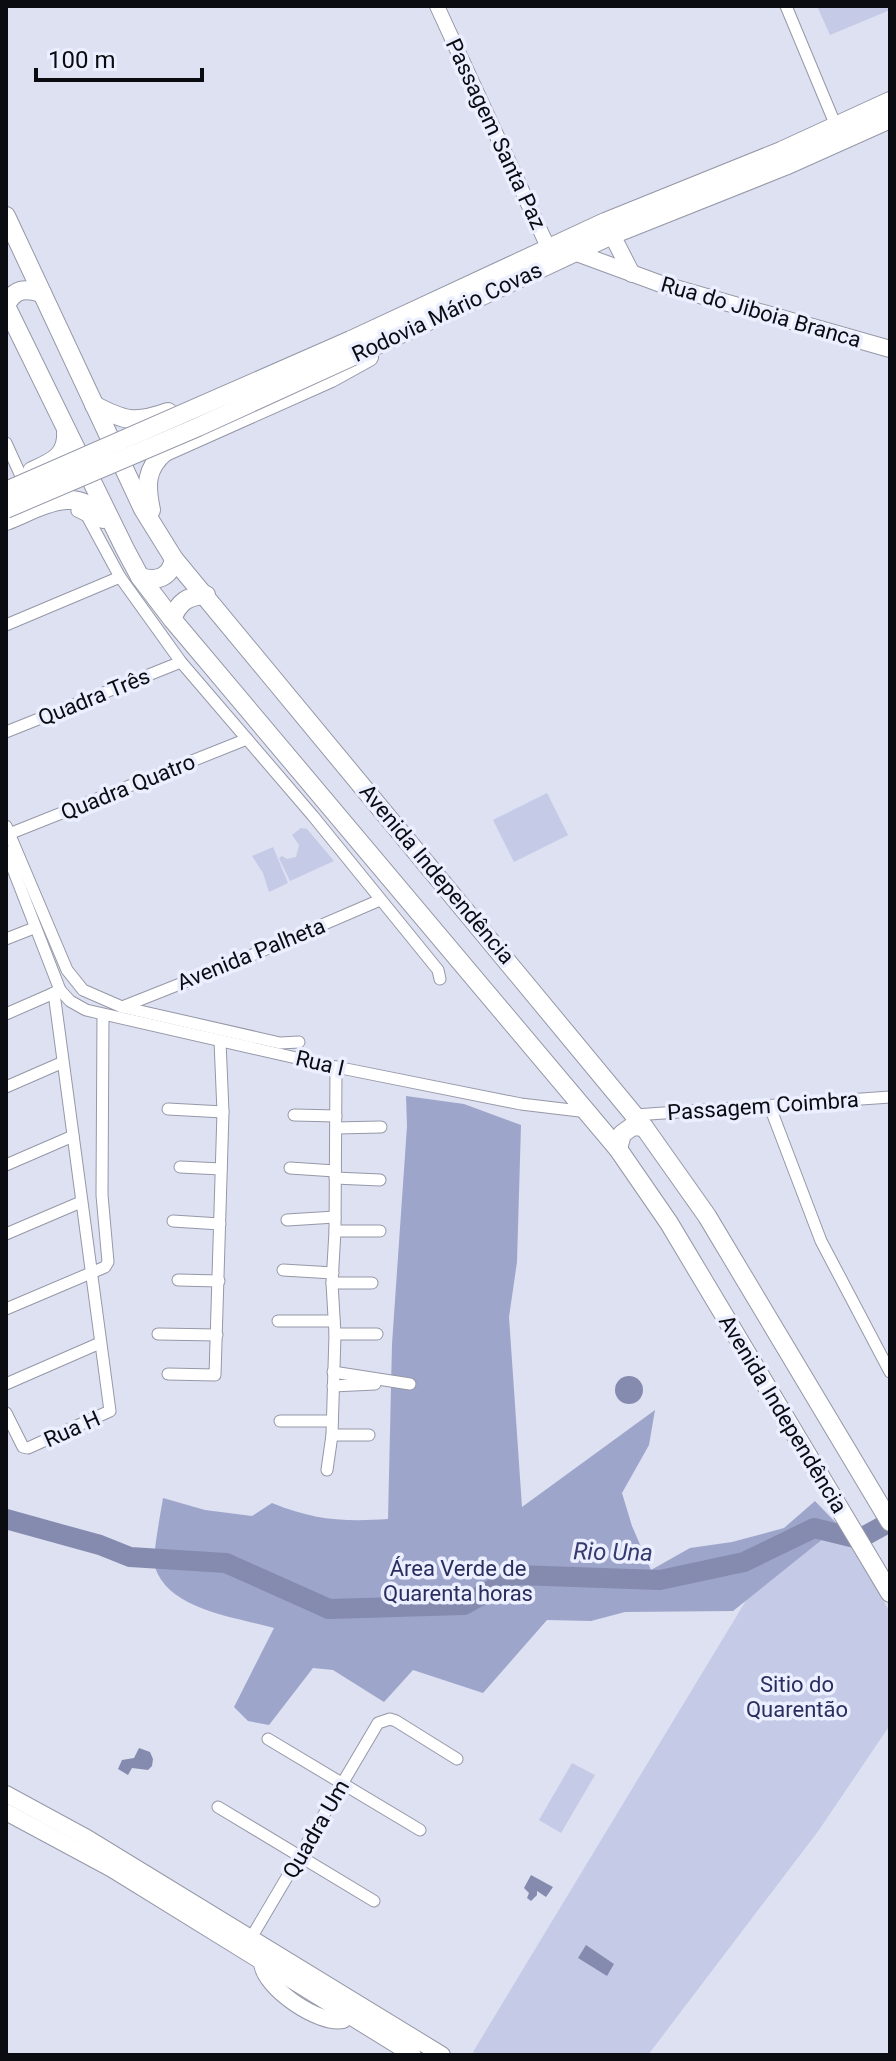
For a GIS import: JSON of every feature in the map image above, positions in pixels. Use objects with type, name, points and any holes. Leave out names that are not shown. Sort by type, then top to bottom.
[{"type":"main road","name":"Rodovia Mário Covas","points":[[6,491],[356,346],[890,101]]},
{"type":"main road","name":"Rodovia Mário Covas","points":[[609,228],[785,166],[890,119]]},
{"type":"main road","name":"Avenida Independência","points":[[6,216],[158,536],[640,1121],[707,1216],[890,1522]]},
{"type":"main road","name":"Rua do Jiboia Branca","points":[[609,228],[632,274]]},
{"type":"main road","points":[[6,262],[12,258],[19,243]]},
{"type":"main road","name":"Rua do Jiboia Branca","points":[[571,246],[632,274],[890,349]]},
{"type":"main road","points":[[6,306],[11,296],[20,290],[42,293]]},
{"type":"main road","name":"Avenida Independência","points":[[6,306],[95,493],[140,577],[618,1149],[669,1223],[890,1593]]},
{"type":"main road","points":[[94,405],[119,418],[146,420],[185,406],[347,332],[434,310]]},
{"type":"main road","points":[[158,536],[150,506],[148,472],[154,461],[165,452],[331,378],[434,310]]},
{"type":"main road","name":"Rodovia Mário Covas","points":[[6,509],[198,427],[356,346]]},
{"type":"main road","points":[[14,479],[63,453],[67,443],[65,429]]},
{"type":"main road","points":[[6,521],[55,501],[83,500],[95,507],[125,549]]},
{"type":"main road","points":[[140,577],[149,580],[163,577],[169,572],[174,559]]},
{"type":"main road","points":[[172,619],[181,602],[206,595]]},
{"type":"main road","points":[[588,1112],[607,1110],[621,1097]]},
{"type":"main road","points":[[618,1149],[622,1134],[640,1121]]},
{"type":"main road","points":[[6,1794],[87,1838],[251,1938],[413,2055]]},
{"type":"main road","points":[[6,1812],[112,1869],[262,1963],[267,1980],[316,2015],[338,2022],[352,2009]]},
{"type":"main road","points":[[352,2009],[442,2055]]},
{"type":"street","name":"Passagem Santa Paz","points":[[437,6],[552,254]]},
{"type":"street","points":[[786,6],[836,126]]},
{"type":"street","points":[[6,443],[14,479]]},
{"type":"street","points":[[77,511],[87,516],[120,577],[181,662],[313,816],[438,970],[440,979]]},
{"type":"street","points":[[6,625],[120,577]]},
{"type":"street","name":"Quadra Três","points":[[6,732],[181,662]]},
{"type":"street","name":"Quadra Quatro","points":[[8,830],[247,739]]},
{"type":"street","points":[[8,830],[47,927],[74,981],[97,998],[122,1007],[280,1043],[299,1042]]},
{"type":"street","points":[[6,851],[57,992],[61,1063],[100,1343],[6,1384]]},
{"type":"street","name":"Avenida Palheta","points":[[122,1007],[380,900]]},
{"type":"street","points":[[6,939],[34,928]]},
{"type":"street","points":[[6,1014],[57,992]]},
{"type":"street","name":"Rua I","points":[[57,992],[86,1010],[103,1016],[521,1104],[588,1112]]},
{"type":"street","points":[[6,1309],[105,1267],[108,1262],[102,1195],[103,1016]]},
{"type":"street","points":[[168,1374],[215,1375],[223,1112],[220,1041]]},
{"type":"street","points":[[6,1087],[61,1063]]},
{"type":"street","points":[[327,1470],[332,1435],[336,1067]]},
{"type":"street","name":"Passagem Coimbra","points":[[640,1121],[890,1097]]},
{"type":"street","points":[[770,1107],[821,1241],[890,1372]]},
{"type":"street","points":[[168,1109],[223,1112]]},
{"type":"street","points":[[294,1115],[381,1127]]},
{"type":"street","points":[[6,1165],[73,1136]]},
{"type":"street","points":[[180,1167],[221,1169]]},
{"type":"street","points":[[290,1168],[380,1180]]},
{"type":"street","points":[[6,1234],[81,1202]]},
{"type":"street","points":[[287,1220],[335,1217]]},
{"type":"street","points":[[173,1221],[220,1224]]},
{"type":"street","points":[[335,1231],[380,1231]]},
{"type":"street","points":[[283,1270],[372,1283]]},
{"type":"street","points":[[178,1280],[219,1281]]},
{"type":"street","points":[[278,1321],[377,1334]]},
{"type":"street","points":[[158,1334],[217,1335]]},
{"type":"street","name":"Rua H","points":[[6,1413],[23,1447],[28,1448],[110,1411],[100,1343]]},
{"type":"street","points":[[333,1372],[410,1384]]},
{"type":"street","points":[[333,1386],[375,1384]]},
{"type":"street","points":[[280,1421],[331,1421]]},
{"type":"street","points":[[332,1435],[369,1435]]},
{"type":"street","name":"Quadra Um","points":[[251,1938],[378,1723],[383,1720],[396,1721],[457,1759]]},
{"type":"street","points":[[268,1739],[420,1830]]},
{"type":"street","points":[[218,1807],[374,1901]]},
{"type":"green space","points":[[817,6],[890,6],[890,10],[830,35]]},
{"type":"green space","points":[[547,793],[568,835],[514,862],[493,820]]},
{"type":"green space","points":[[301,828],[307,829],[334,861],[290,881],[279,858],[296,857],[299,845],[292,835]]},
{"type":"green space","points":[[273,847],[288,883],[269,892],[263,873],[252,856]]},
{"type":"green space","name":"Área Verde de Quarenta horas","points":[[406,1096],[464,1104],[521,1125],[517,1262],[509,1317],[522,1507],[655,1410],[649,1445],[622,1493],[651,1570],[690,1548],[732,1542],[784,1528],[815,1501],[839,1526],[733,1611],[625,1612],[591,1621],[547,1620],[483,1693],[413,1670],[384,1702],[333,1670],[313,1668],[269,1725],[248,1721],[234,1707],[274,1628],[205,1610],[174,1593],[162,1582],[154,1561],[163,1498],[205,1510],[252,1516],[272,1503],[329,1518],[388,1519],[392,1344],[407,1126]]},
{"type":"green space","name":"Sitio do Quarentão","points":[[812,1536],[851,1546],[890,1612],[890,1725],[819,1830],[648,2055],[478,2055],[473,2052],[765,1569]]},
{"type":"green space","points":[[572,1763],[595,1775],[561,1833],[539,1820]]},
{"type":"shaded area","points":[[629,1376],[639,1380],[643,1390],[639,1400],[629,1404],[619,1400],[615,1390],[619,1380]]},
{"type":"shaded area","points":[[139,1748],[150,1752],[153,1759],[148,1770],[132,1768],[128,1775],[118,1769],[122,1760],[134,1758]]},
{"type":"shaded area","points":[[531,1875],[553,1887],[546,1897],[537,1891],[531,1901],[527,1898],[529,1893],[524,1888]]},
{"type":"shaded area","points":[[586,1945],[614,1964],[607,1976],[578,1958]]},
{"type":"waterway","name":"Rio Una","points":[[6,1519],[100,1545],[130,1557],[226,1563],[329,1609],[464,1605],[517,1575],[660,1580],[744,1562],[814,1528],[859,1539],[890,1522]]}]
